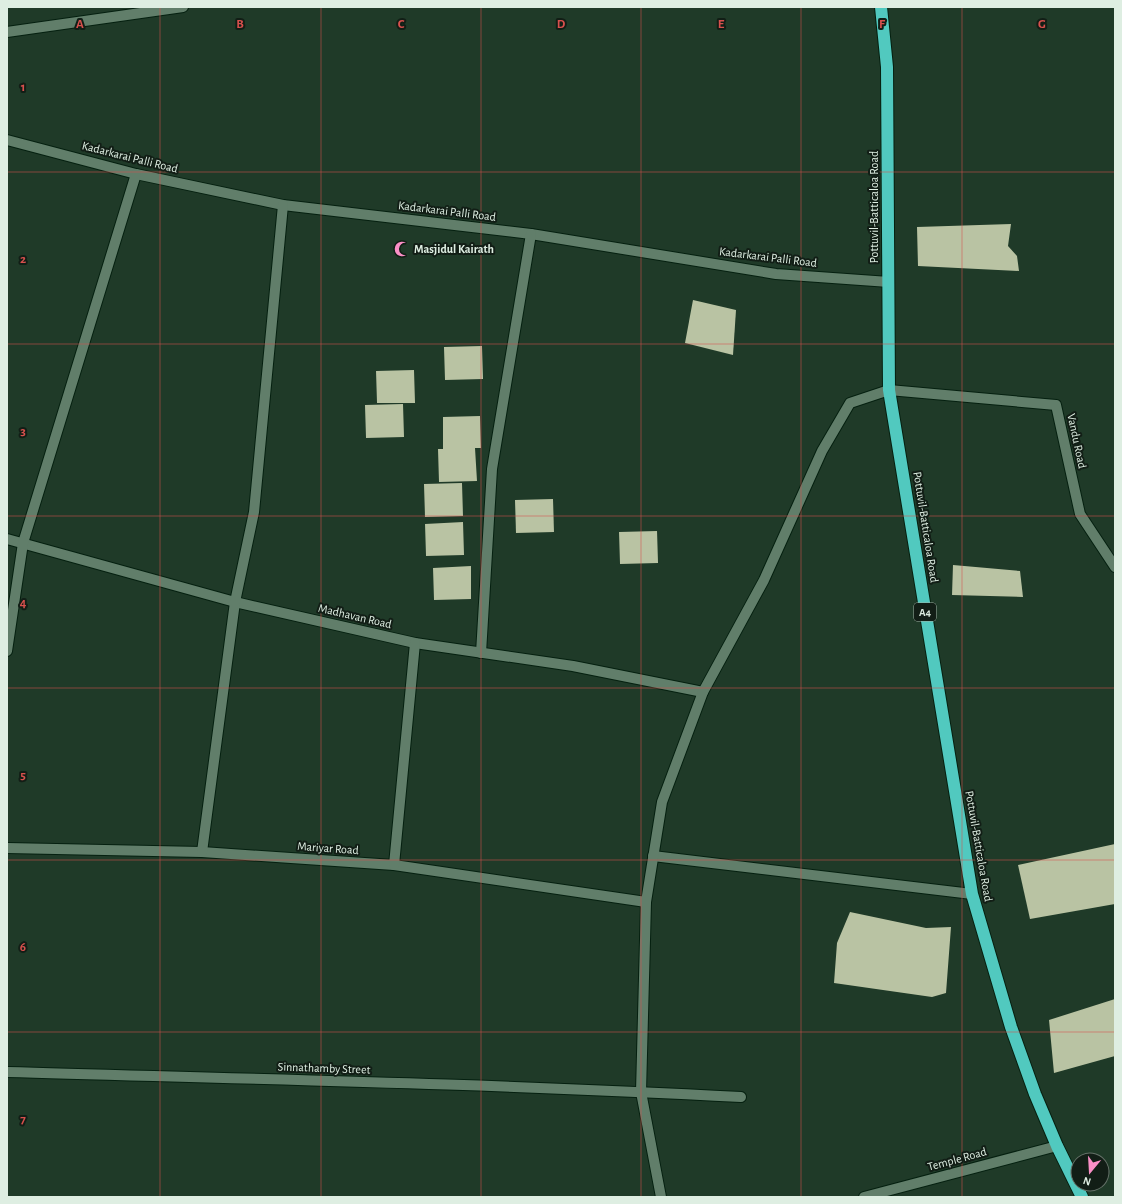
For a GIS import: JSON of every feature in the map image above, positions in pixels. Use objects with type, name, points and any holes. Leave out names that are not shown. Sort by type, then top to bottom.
[{"type":"highway","name":"Pottuvil-Batticaloa Road","points":[[881,7],[887,67],[889,390],[972,894],[1011,1027],[1035,1094],[1057,1146],[1082,1197]]},
{"type":"street","points":[[7,32],[183,7]]},
{"type":"street","name":"Kadarkarai Palli Road","points":[[7,140],[136,174],[283,205],[531,234],[776,274],[889,282]]},
{"type":"street","points":[[7,651],[23,543],[136,174]]},
{"type":"street","points":[[202,852],[235,602],[254,512],[283,205]]},
{"type":"street","points":[[481,653],[492,469],[531,234]]},
{"type":"street","points":[[662,1197],[641,1092],[646,902],[662,802],[703,692],[764,580],[822,450],[850,403],[889,390]]},
{"type":"street","name":"Vandu Road","points":[[889,390],[1056,405],[1080,514],[1115,567]]},
{"type":"street","name":"Madhavan Road","points":[[7,539],[235,602],[415,644],[573,666],[703,692]]},
{"type":"street","points":[[394,865],[415,644]]},
{"type":"street","name":"Mariyar Road","points":[[7,848],[202,852],[394,865],[646,902]]},
{"type":"street","points":[[653,856],[972,894]]},
{"type":"street","name":"Sinnathamby Street","points":[[7,1072],[415,1083],[741,1097]]},
{"type":"street","name":"Temple Road","points":[[864,1197],[1057,1146]]},
{"type":"building","points":[[1011,224],[1008,246],[1017,256],[1019,271],[918,266],[917,227]]},
{"type":"building","points":[[693,300],[736,310],[733,355],[685,343]]},
{"type":"building","points":[[482,346],[483,379],[445,380],[444,347]]},
{"type":"building","points":[[414,370],[415,403],[377,403],[376,371]]},
{"type":"building","points":[[403,404],[404,437],[366,438],[365,405]]},
{"type":"building","points":[[480,416],[481,448],[475,448],[477,481],[439,482],[438,449],[443,449],[443,417]]},
{"type":"building","points":[[462,483],[463,516],[425,517],[424,484]]},
{"type":"building","points":[[553,499],[554,532],[516,533],[515,500]]},
{"type":"building","points":[[463,522],[464,555],[426,556],[425,524]]},
{"type":"building","points":[[657,531],[658,563],[620,564],[619,532]]},
{"type":"building","points":[[953,565],[1020,571],[1023,597],[952,595]]},
{"type":"building","points":[[471,566],[471,599],[434,600],[433,568]]},
{"type":"building","points":[[1115,844],[1115,904],[1030,919],[1018,865]]},
{"type":"building","points":[[850,912],[926,928],[951,927],[946,993],[932,997],[834,983],[837,943]]},
{"type":"building","points":[[1115,999],[1115,1056],[1054,1073],[1049,1020]]},
{"type":"place","name":"Masjidul Kairath","points":[[402,249]]}]
